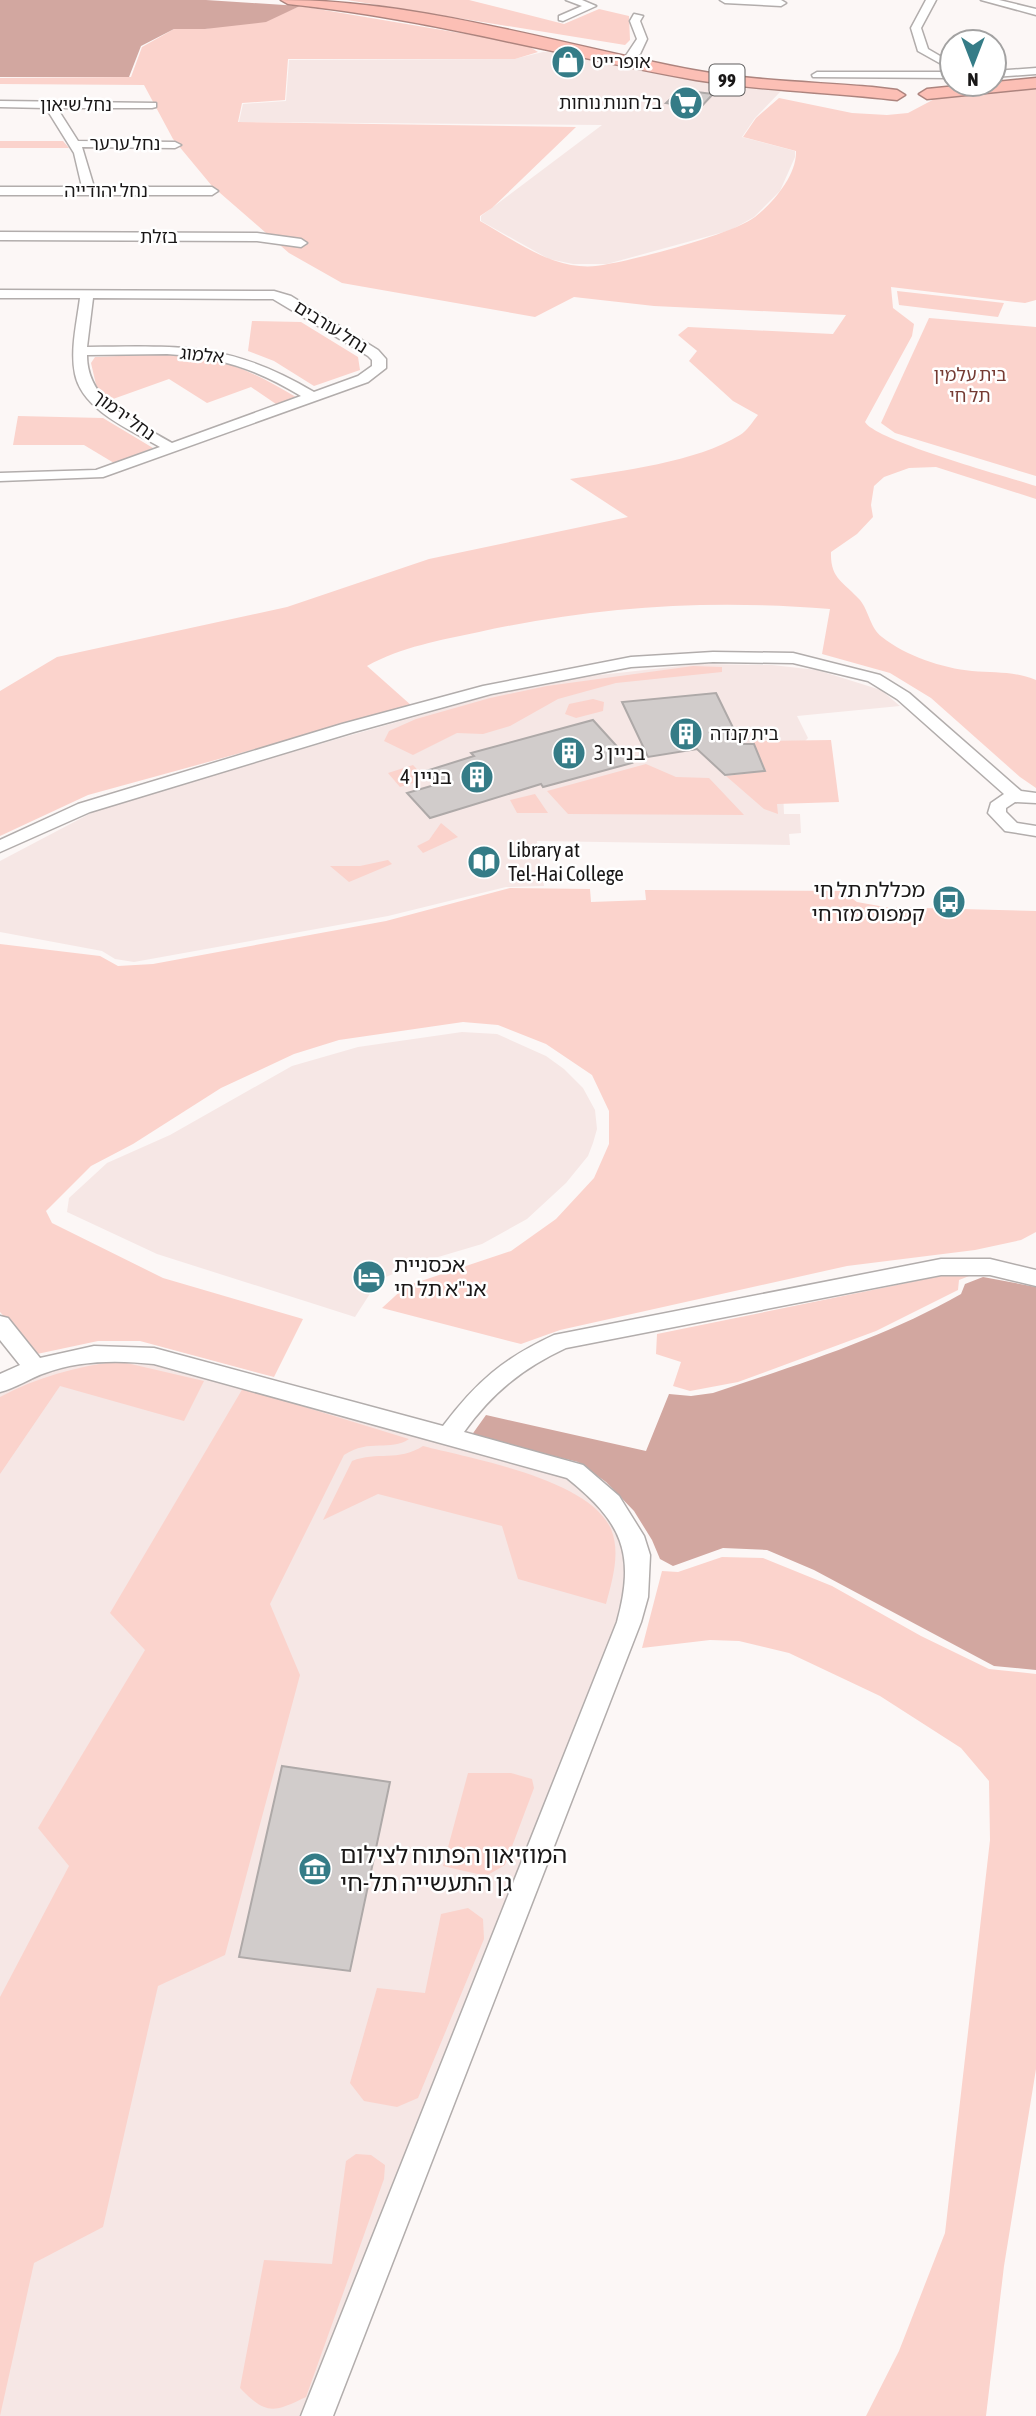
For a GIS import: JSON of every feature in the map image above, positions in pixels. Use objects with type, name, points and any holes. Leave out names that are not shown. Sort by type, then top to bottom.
[{"type":"highway","name":"99","points":[[288,0],[356,7],[506,33],[632,62],[749,83],[897,91]]},
{"type":"highway","name":"99","points":[[335,0],[564,39],[630,57],[756,80],[897,91],[912,98],[924,90],[938,88]]},
{"type":"highway","name":"99","points":[[924,90],[1036,81]]},
{"type":"highway","name":"99","points":[[1008,82],[1036,81]]},
{"type":"street","points":[[563,18],[591,6],[571,0]]},
{"type":"street","points":[[725,0],[781,3]]},
{"type":"street","points":[[932,0],[925,7],[916,28],[923,51],[938,59]]},
{"type":"street","points":[[986,0],[1036,12]]},
{"type":"street","points":[[1024,0],[1036,2]]},
{"type":"street","points":[[630,57],[636,52],[642,39],[635,21],[638,16]]},
{"type":"street","points":[[1008,73],[1036,71]]},
{"type":"street","points":[[817,75],[938,75]]},
{"type":"street","name":"נחל שיאון","points":[[0,104],[152,105]]},
{"type":"street","points":[[49,104],[75,144],[88,178],[89,191]]},
{"type":"street","name":"נחל ערער","points":[[75,144],[174,145]]},
{"type":"street","name":"נחל יהודייה","points":[[0,191],[212,191]]},
{"type":"street","name":"בזלת","points":[[0,237],[257,237],[301,243]]},
{"type":"street","name":"נחל עורבים","points":[[0,294],[261,294],[281,297],[379,359],[379,368],[373,373],[98,474],[0,477]]},
{"type":"street","name":"נחל ירמוך","points":[[87,294],[82,373],[90,392],[98,401],[171,448]]},
{"type":"street","name":"אלמוג","points":[[83,351],[193,351],[228,357],[271,373],[312,397]]},
{"type":"street","points":[[0,847],[84,808],[336,732],[489,690],[631,662],[713,657],[793,657],[874,678],[903,696],[1016,796]]},
{"type":"street","points":[[1036,798],[1016,796],[1001,802],[997,807],[999,818],[1019,829],[1036,831]]},
{"type":"street","points":[[449,1436],[488,1384],[509,1367],[562,1340],[941,1267],[990,1267],[1036,1278]]},
{"type":"street","points":[[0,1324],[35,1368]]},
{"type":"street","points":[[0,1384],[35,1368],[97,1352],[128,1352],[154,1356],[575,1471],[613,1503],[633,1538],[639,1557],[640,1580],[629,1622],[317,2416]]},
{"type":"shaded area","points":[[0,0],[206,0],[300,6],[266,22],[205,29],[174,29],[141,46],[129,77],[0,77]]},
{"type":"shaded area","points":[[543,52],[574,52],[781,91],[755,118],[742,137],[795,151],[795,157],[780,191],[754,217],[731,230],[607,264],[573,264],[549,259],[481,221],[481,216],[602,125],[239,122],[243,104],[286,101],[289,60],[514,59]]},
{"type":"shaded area","points":[[699,664],[772,665],[817,670],[881,690],[900,706],[797,716],[808,738],[782,765],[784,814],[800,814],[801,833],[789,834],[790,845],[537,841],[544,886],[506,887],[388,916],[134,962],[115,959],[102,951],[0,932],[0,861],[93,812],[222,772],[506,691],[572,678]]},
{"type":"shaded area","points":[[462,1032],[497,1034],[546,1056],[564,1069],[583,1088],[595,1110],[597,1129],[593,1143],[588,1156],[566,1183],[527,1219],[482,1244],[418,1263],[386,1277],[373,1289],[355,1317],[157,1254],[67,1212],[69,1198],[107,1163],[170,1135],[292,1066],[358,1047]]},
{"type":"shaded area","points":[[983,1277],[1036,1287],[1036,1670],[994,1666],[814,1570],[767,1550],[723,1548],[673,1566],[660,1559],[634,1511],[606,1482],[578,1462],[471,1436],[486,1415],[646,1451],[669,1394],[691,1396],[713,1393],[840,1350],[932,1310],[961,1294],[965,1284]]},
{"type":"shaded area","points":[[75,1361],[151,1361],[553,1470],[591,1491],[626,1539],[628,1600],[306,2416],[0,2416],[0,1391],[23,1378]]},
{"type":"green space","points":[[347,0],[469,0],[564,24],[599,9],[629,16],[630,40],[625,45]]},
{"type":"green space","points":[[300,6],[525,44],[538,52],[515,59],[288,59],[285,100],[242,103],[238,122],[576,127],[492,208],[480,216],[480,221],[535,253],[576,266],[603,265],[662,251],[727,231],[755,217],[783,188],[795,160],[796,151],[743,137],[756,118],[779,98],[852,113],[887,115],[908,113],[938,97],[1008,98],[1008,87],[1036,84],[1036,300],[1025,303],[891,287],[893,308],[914,324],[912,336],[865,422],[892,439],[1036,486],[1036,499],[936,467],[909,468],[884,477],[874,486],[871,505],[873,517],[857,534],[831,552],[831,561],[836,574],[866,609],[878,633],[892,644],[925,660],[949,667],[1012,674],[1036,680],[1036,788],[931,698],[890,673],[822,654],[830,609],[697,605],[566,616],[407,649],[367,666],[412,706],[88,795],[0,836],[0,691],[57,657],[287,607],[429,559],[628,517],[570,479],[634,469],[702,452],[740,435],[758,415],[733,401],[689,361],[697,351],[678,335],[688,327],[833,334],[846,315],[654,306],[574,297],[535,317],[342,283],[289,253],[212,186],[173,139],[144,85],[0,84],[0,78],[131,77],[142,47],[174,29],[205,29],[286,12]]},
{"type":"green space","points":[[0,141],[63,141],[69,148],[0,148]]},
{"type":"green space","points":[[897,291],[1004,303],[998,317],[899,305]]},
{"type":"green space","name":"בית עלמין תל חי","points":[[929,318],[1036,327],[1036,476],[895,433],[881,423]]},
{"type":"green space","points":[[252,321],[301,322],[358,357],[360,370],[314,386],[274,361],[248,351]]},
{"type":"green space","points":[[168,354],[204,358],[235,366],[296,397],[276,404],[251,387],[207,403],[169,379],[113,399],[97,389],[91,363],[95,357]]},
{"type":"green space","points":[[18,416],[103,418],[153,448],[114,463],[84,445],[13,445]]},
{"type":"green space","points":[[693,666],[722,667],[722,672],[616,683],[558,699],[510,726],[483,734],[457,733],[413,755],[384,741],[389,731],[416,719],[490,698],[547,686]]},
{"type":"green space","points":[[593,699],[604,702],[603,711],[576,718],[565,714],[569,704]]},
{"type":"green space","points":[[831,740],[839,802],[777,804],[778,814],[764,809],[726,776],[766,771],[753,741]]},
{"type":"green space","points":[[646,764],[676,777],[709,778],[744,815],[568,814],[547,791]]},
{"type":"green space","points":[[413,765],[426,779],[400,787],[388,773]]},
{"type":"green space","points":[[535,794],[548,813],[517,813],[510,800]]},
{"type":"green space","points":[[441,823],[458,837],[423,853],[417,846],[429,840]]},
{"type":"green space","points":[[388,860],[392,864],[349,882],[330,866],[360,866]]},
{"type":"green space","points":[[510,888],[590,889],[591,902],[646,900],[645,890],[842,891],[857,902],[885,907],[1036,911],[1036,1232],[1021,1240],[975,1250],[847,1266],[560,1330],[521,1344],[382,1308],[406,1286],[511,1251],[556,1219],[594,1178],[609,1144],[609,1111],[592,1075],[546,1044],[498,1025],[463,1022],[339,1040],[294,1054],[221,1088],[133,1144],[91,1166],[46,1211],[52,1223],[163,1278],[303,1319],[274,1377],[140,1341],[98,1341],[37,1354],[0,1312],[0,944],[100,956],[118,966],[153,964],[386,921]]},
{"type":"green space","points":[[974,1274],[959,1280],[958,1290],[876,1331],[738,1382],[690,1391],[673,1386],[681,1362],[656,1354],[657,1334],[941,1276]]},
{"type":"green space","points":[[118,1361],[204,1381],[184,1421],[60,1386],[0,1474],[0,1397],[57,1374]]},
{"type":"green space","points":[[243,1388],[409,1439],[394,1445],[362,1447],[344,1455],[270,1604],[300,1675],[225,1955],[158,1986],[103,2227],[34,2263],[0,2416],[0,1997],[69,1866],[38,1828],[145,1650],[110,1613]]},
{"type":"green space","points":[[423,1446],[499,1465],[555,1484],[599,1512],[611,1529],[615,1548],[606,1604],[518,1579],[502,1526],[378,1494],[323,1520],[352,1461],[405,1454]]},
{"type":"green space","points":[[722,1557],[763,1558],[832,1586],[921,1636],[989,1669],[1036,1674],[1036,2069],[1004,2266],[986,2416],[866,2416],[899,2351],[945,2233],[990,1840],[989,1781],[961,1748],[880,1696],[789,1653],[739,1641],[710,1640],[642,1648],[662,1571],[678,1572]]},
{"type":"green space","points":[[468,1773],[511,1773],[532,1779],[534,1788],[505,1865],[486,1876],[443,1866]]},
{"type":"green space","points":[[468,1908],[483,1919],[484,1939],[418,2098],[397,2107],[364,2101],[350,2083],[377,1988],[425,1993],[441,1914]]},
{"type":"green space","points":[[356,2154],[371,2155],[385,2165],[384,2179],[306,2397],[277,2408],[264,2407],[240,2388],[264,2260],[332,2264],[346,2161]]},
{"type":"building","points":[[680,90],[713,94],[700,108],[666,103]]},
{"type":"building","name":"בית קנדה","points":[[716,693],[741,744],[754,744],[765,771],[725,775],[697,749],[648,757],[622,702]]},
{"type":"building","points":[[593,720],[632,763],[543,787],[541,784],[430,818],[407,793],[438,784],[426,771],[474,756],[471,753]]},
{"type":"building","name":"המוזיאון הפתוח לצילום גן התעשייה תל-חי","points":[[282,1766],[390,1782],[350,1971],[239,1957]]},
{"type":"place","name":"אופרייט","points":[[568,62]]},
{"type":"place","name":"בל חנות נוחות","points":[[686,103]]},
{"type":"place","name":"בית קנדה","points":[[686,734]]},
{"type":"place","name":"בניין 3","points":[[569,753]]},
{"type":"place","name":"בניין 4","points":[[477,777]]},
{"type":"place","name":"Library at Tel-Hai College","points":[[484,862]]},
{"type":"place","name":"מכללת תל חי קמפוס מזרחי","points":[[949,902]]},
{"type":"place","name":"אכסניית אנ\"א תל חי","points":[[369,1277]]},
{"type":"place","name":"המוזיאון הפתוח לצילום גן התעשייה תל-חי","points":[[315,1869]]}]
